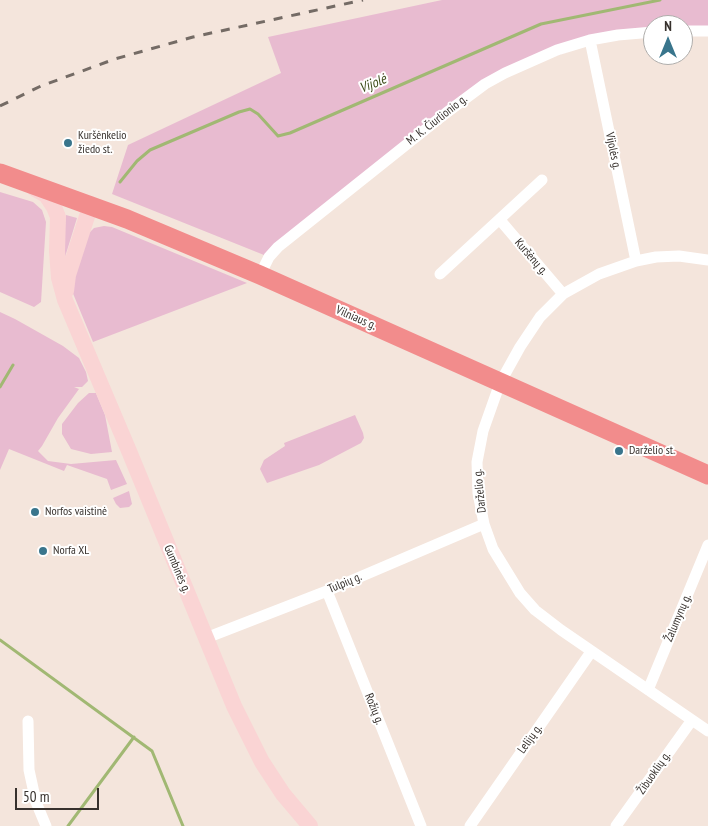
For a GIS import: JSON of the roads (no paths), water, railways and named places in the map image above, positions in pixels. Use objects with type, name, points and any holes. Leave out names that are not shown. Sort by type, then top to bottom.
[{"type":"highway","name":"Vilniaus g.","points":[[7,175],[91,204],[260,275],[708,475]]},
{"type":"main road","name":"Gumbinės g.","points":[[7,175],[46,195],[54,207],[58,217],[57,252],[59,278],[65,300],[234,706],[262,762],[283,794],[310,826]]},
{"type":"main road","points":[[65,300],[68,275],[91,204]]},
{"type":"street","points":[[693,31],[708,32]]},
{"type":"street","name":"M. K. Čiurlionio g.","points":[[260,275],[269,256],[278,247],[484,84],[527,62],[557,50],[590,40],[643,33]]},
{"type":"street","name":"Vijolės g.","points":[[590,40],[636,261]]},
{"type":"street","points":[[440,274],[542,180]]},
{"type":"street","name":"Kuršėnų g.","points":[[500,220],[564,294]]},
{"type":"street","name":"Darželio g.","points":[[708,260],[679,256],[636,261],[599,274],[564,294],[540,317],[520,347],[500,383],[483,431],[477,462],[478,493],[484,524],[493,549],[520,592],[535,610],[591,652],[708,731]]},
{"type":"street","name":"Tulpių g.","points":[[206,638],[326,591],[484,524]]},
{"type":"street","name":"Žalumynų g.","points":[[648,690],[708,545]]},
{"type":"street","name":"Rožių g.","points":[[326,591],[420,826]]},
{"type":"street","name":"Lelijų g.","points":[[470,826],[591,652]]},
{"type":"street","points":[[28,720],[29,770],[36,802],[46,826]]},
{"type":"street","name":"Žibuoklių g.","points":[[616,826],[692,720]]},
{"type":"waterway","name":"Vijolė","points":[[120,182],[137,161],[150,150],[239,112],[250,109],[258,114],[278,136],[290,133],[541,24],[660,0]]},
{"type":"waterway","name":"Vijolė","points":[[0,387],[13,365]]},
{"type":"waterway","points":[[0,640],[152,751],[183,826]]},
{"type":"waterway","points":[[68,826],[134,737]]},
{"type":"railway","points":[[0,106],[41,86],[115,59],[193,37],[363,0]]},
{"type":"place","name":"Kuršėnkelio žiedo st.","points":[[68,143]]},
{"type":"place","name":"Darželio st.","points":[[619,451]]},
{"type":"place","name":"Norfos vaistinė","points":[[35,512]]},
{"type":"place","name":"Norfa XL","points":[[43,551]]}]
